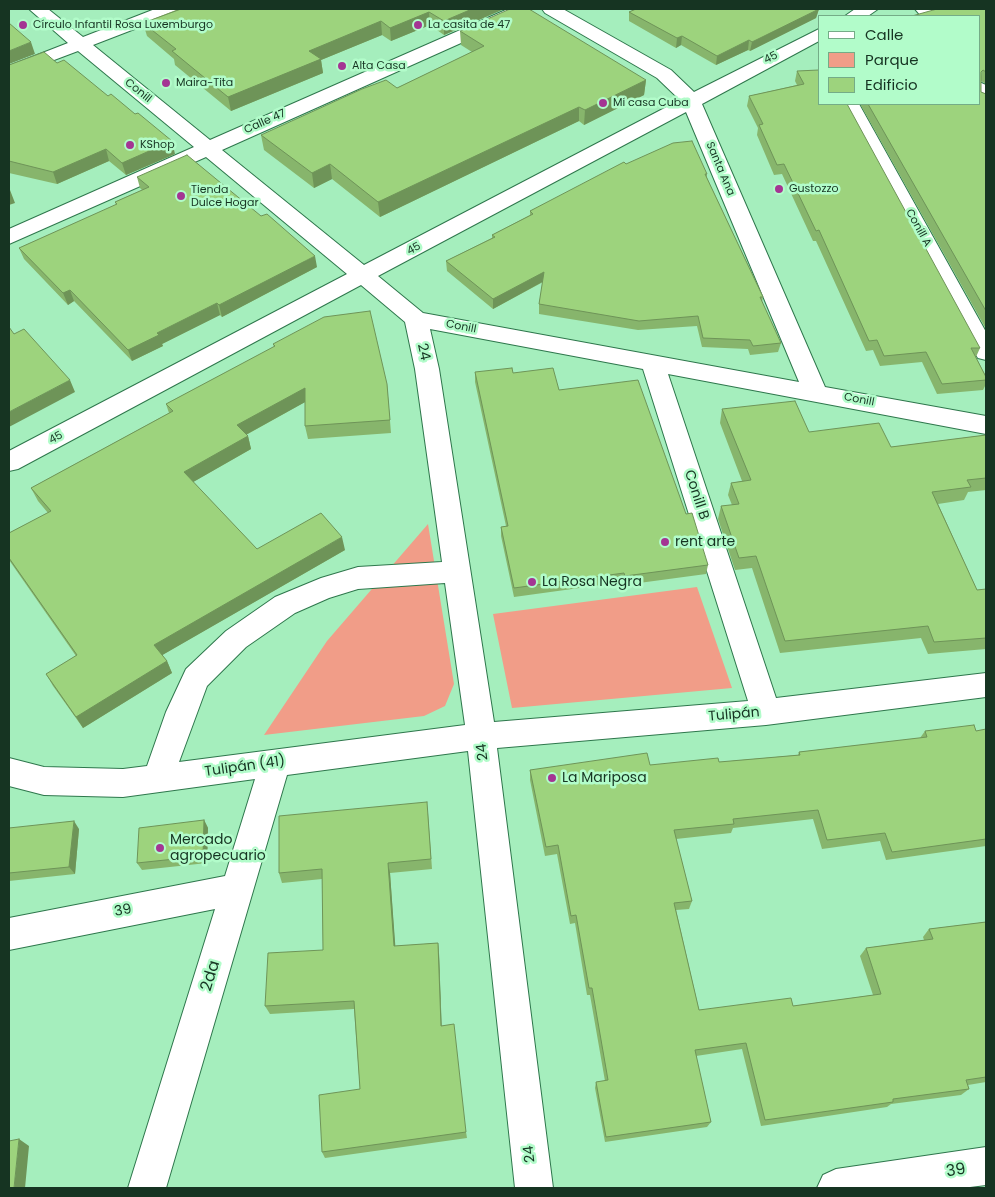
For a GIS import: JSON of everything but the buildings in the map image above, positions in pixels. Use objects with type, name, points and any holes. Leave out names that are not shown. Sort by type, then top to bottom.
[{"type":"street","name":"Conill","points":[[38,9],[416,318],[986,425]]},
{"type":"street","points":[[9,72],[170,9]]},
{"type":"street","name":"Calle 47","points":[[9,237],[522,9]]},
{"type":"street","name":"Santa Ana","points":[[551,9],[664,74],[691,100],[815,392]]},
{"type":"street","points":[[856,15],[869,9]]},
{"type":"street","name":"45","points":[[9,462],[364,276],[691,100],[813,44]]},
{"type":"street","name":"Conill A","points":[[851,105],[986,352]]},
{"type":"street","name":"24","points":[[416,318],[428,369],[481,736],[534,1188]]},
{"type":"street","name":"Conill B","points":[[653,364],[766,712]]},
{"type":"street","points":[[158,779],[181,712],[196,678],[244,633],[285,605],[321,589],[358,578],[457,572]]},
{"type":"street","name":"Tulipán","points":[[481,736],[766,712],[986,685]]},
{"type":"street","name":"Tulipán (41)","points":[[9,772],[44,781],[123,784],[481,736]]},
{"type":"street","name":"2da","points":[[147,1188],[275,763]]},
{"type":"street","name":"39","points":[[9,934],[238,889]]},
{"type":"street","name":"39","points":[[836,1188],[986,1166]]},
{"type":"green space","points":[[428,524],[454,684],[445,706],[424,716],[264,735],[327,641]]},
{"type":"green space","points":[[697,587],[732,688],[512,708],[493,614]]},
{"type":"place","name":"Círculo Infantil Rosa Luxemburgo","points":[[23,25]]},
{"type":"place","name":"La casita de 47","points":[[418,25]]},
{"type":"place","name":"Alta Casa","points":[[342,66]]},
{"type":"place","name":"Maira-Tita","points":[[166,83]]},
{"type":"place","name":"Mi casa Cuba","points":[[603,103]]},
{"type":"place","name":"KShop","points":[[130,145]]},
{"type":"place","name":"Gustozzo","points":[[779,189]]},
{"type":"place","name":"Tienda Dulce Hogar","points":[[181,196]]},
{"type":"place","name":"rent arte","points":[[665,542]]},
{"type":"place","name":"La Rosa Negra","points":[[532,582]]},
{"type":"place","name":"La Mariposa","points":[[552,778]]},
{"type":"place","name":"Mercado agropecuario","points":[[160,848]]}]
